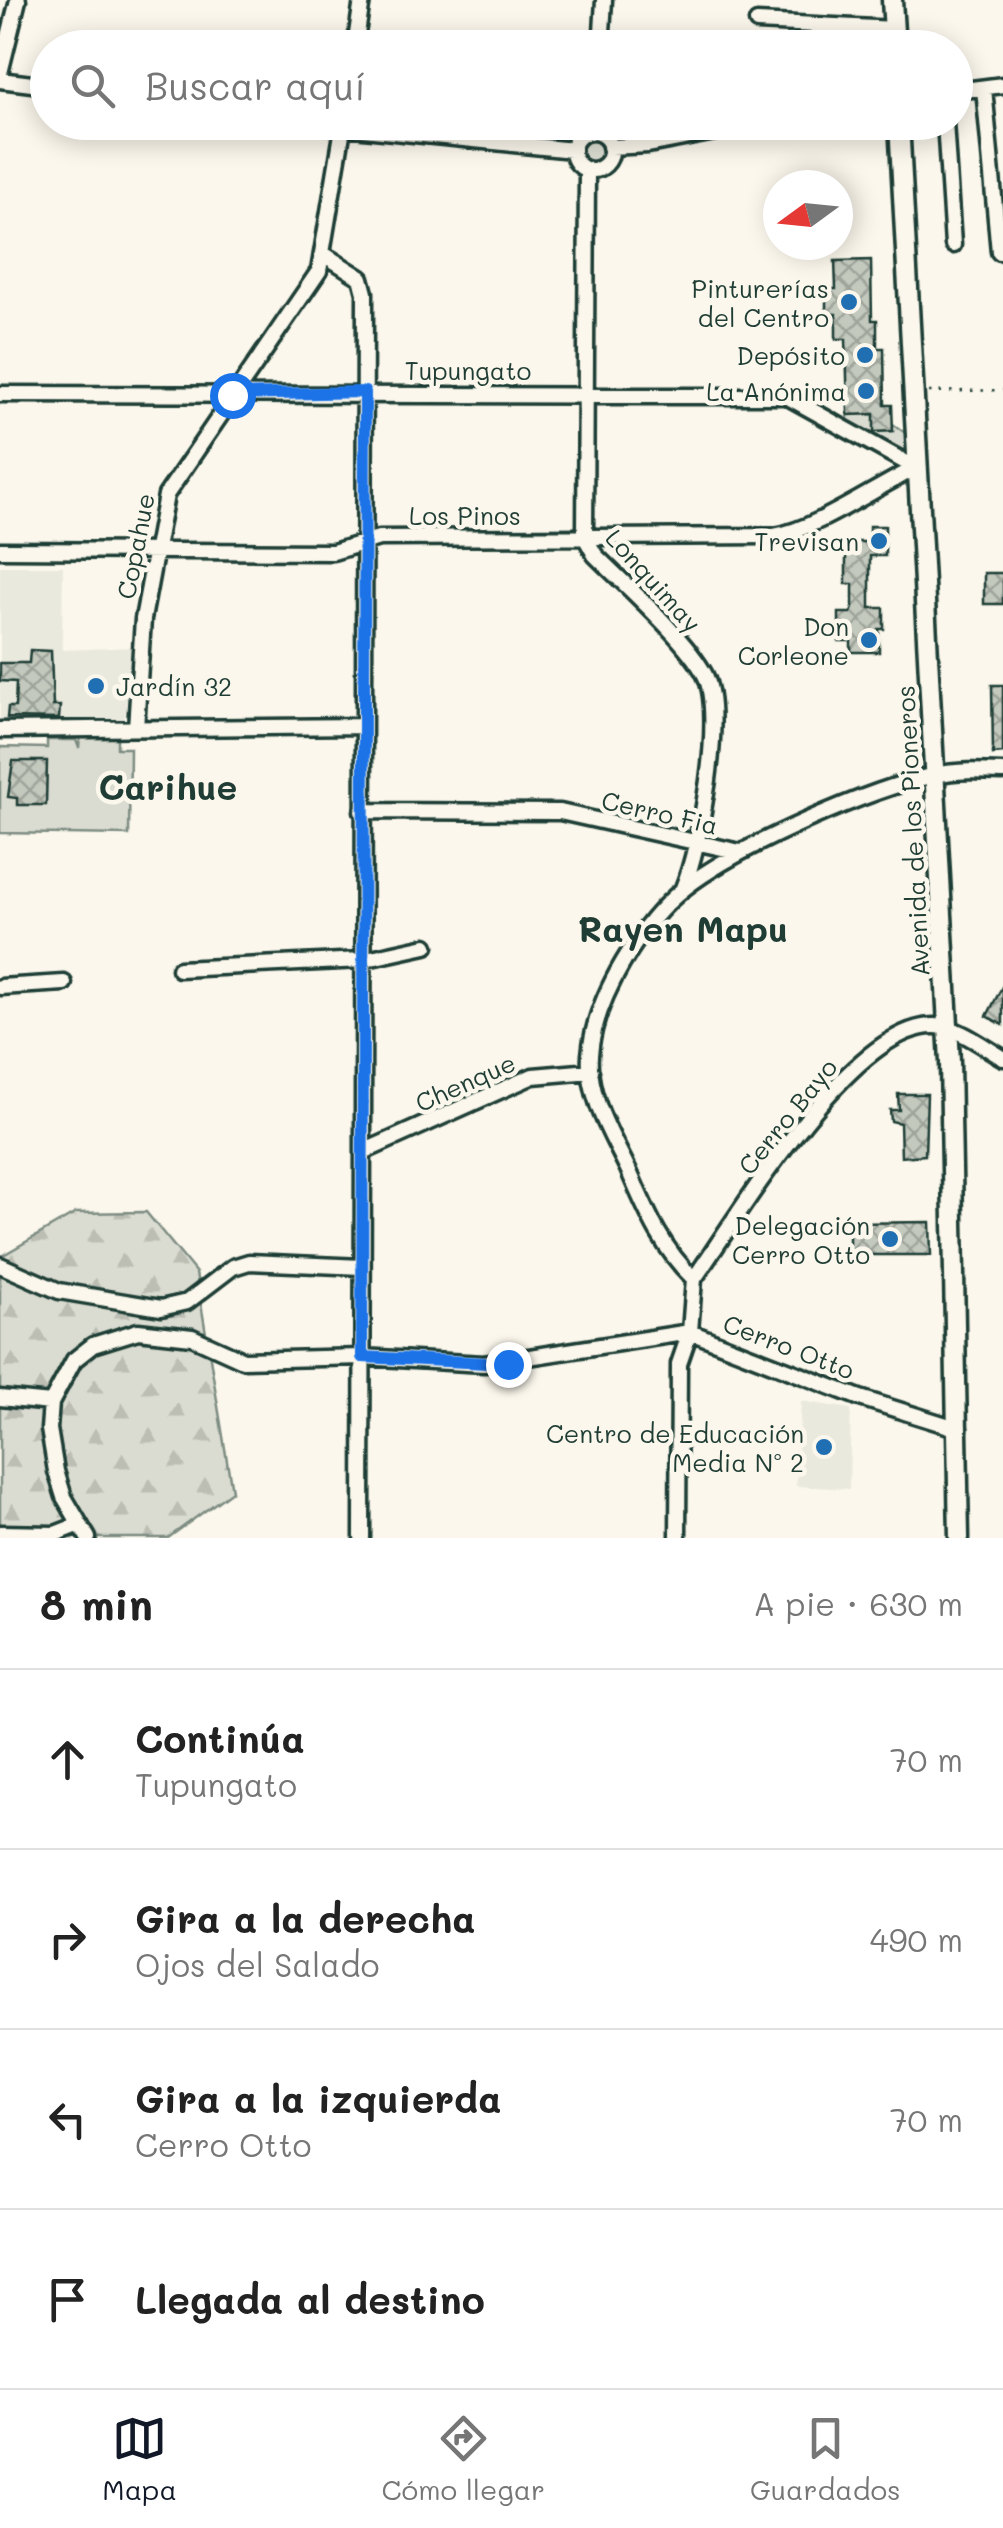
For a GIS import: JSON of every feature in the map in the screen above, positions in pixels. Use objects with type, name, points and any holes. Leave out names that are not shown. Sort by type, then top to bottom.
[{"type":"main road","points":[[892,0],[894,30]]},
{"type":"main road","name":"Avenida de los Pioneros","points":[[901,140],[948,1028],[959,1538]]},
{"type":"street","points":[[18,0],[0,76],[30,82]]},
{"type":"street","points":[[358,30],[362,0]]},
{"type":"street","points":[[602,30],[604,0]]},
{"type":"street","points":[[757,22],[826,30]]},
{"type":"street","points":[[973,89],[1003,85]]},
{"type":"street","points":[[984,88],[999,252]]},
{"type":"street","name":"Copahue","points":[[136,728],[143,619],[172,479],[319,271],[325,256],[341,140]]},
{"type":"street","points":[[477,140],[573,150]]},
{"type":"street","points":[[579,140],[573,150],[575,161],[587,170],[606,165],[610,146]]},
{"type":"street","points":[[605,140],[610,146]]},
{"type":"street","points":[[610,146],[674,140]]},
{"type":"street","points":[[946,140],[953,245]]},
{"type":"street","name":"Lonquimay","points":[[587,170],[585,537],[594,555],[694,658],[707,678],[712,700],[699,844],[682,889],[616,972],[599,1014],[590,1071],[597,1102],[661,1242],[694,1278]]},
{"type":"street","points":[[325,256],[361,278],[365,392],[362,1538]]},
{"type":"street","name":"Tupungato","points":[[0,394],[786,396],[916,468]]},
{"type":"street","name":"Los Pinos","points":[[0,550],[333,552],[379,538],[790,533],[916,468]]},
{"type":"street","points":[[0,730],[362,726]]},
{"type":"street","name":"Cerro Fia","points":[[362,810],[560,812],[740,852],[866,798],[935,775],[1003,772]]},
{"type":"street","name":"Lonquimay","points":[[682,889],[740,852]]},
{"type":"street","points":[[178,969],[362,960],[426,946]]},
{"type":"street","points":[[0,987],[64,983]]},
{"type":"street","points":[[948,1028],[1003,1058]]},
{"type":"street","name":"Cerro Bayo","points":[[694,1278],[798,1131],[853,1068],[904,1032],[948,1028]]},
{"type":"street","name":"Chenque","points":[[363,1152],[533,1076],[590,1071]]},
{"type":"street","points":[[0,1265],[59,1291],[161,1308],[187,1302],[234,1267],[249,1262],[362,1267]]},
{"type":"street","points":[[678,1538],[679,1364],[690,1332],[694,1278]]},
{"type":"street","name":"Cerro Otto","points":[[51,1403],[74,1360],[93,1345],[138,1331],[192,1337],[243,1360],[362,1357],[508,1364],[690,1332],[860,1398],[959,1429]]},
{"type":"street","points":[[0,1398],[51,1403],[53,1459],[78,1525],[88,1538]]},
{"type":"street","points":[[0,1533],[55,1534],[78,1525]]},
{"type":"path","points":[[913,393],[1003,390]]},
{"type":"shaded area","points":[[0,566],[63,566],[62,650],[133,647],[124,722],[0,727]]},
{"type":"shaded area","name":"Centro de Educación Media Nº 2","points":[[801,1401],[851,1409],[849,1489],[796,1486]]},
{"type":"green space","points":[[586,140],[596,140],[603,147],[603,157],[596,164],[586,164],[579,157],[579,147]]},
{"type":"green space","points":[[874,414],[875,432],[892,431],[893,424],[908,435],[907,452],[848,425],[848,415]]},
{"type":"green space","points":[[80,736],[117,737],[117,748],[130,748],[129,835],[0,833],[0,747],[47,748],[47,740],[76,740],[79,748]]},
{"type":"green space","points":[[146,1212],[196,1273],[232,1491],[168,1538],[0,1538],[0,1257],[76,1213]]},
{"type":"building","points":[[871,260],[872,320],[877,320],[877,348],[884,348],[885,405],[892,405],[893,431],[874,432],[874,414],[848,415],[846,339],[836,339],[836,314],[826,314],[826,289],[836,289],[835,261]]},
{"type":"building","points":[[869,526],[885,526],[885,556],[870,556],[870,608],[884,608],[884,629],[879,629],[879,652],[851,652],[851,641],[839,641],[839,613],[851,613],[853,608],[853,584],[846,584],[846,551],[851,551],[851,542],[869,542]]},
{"type":"building","points":[[984,573],[1003,573],[1003,604],[984,604]]},
{"type":"building","points":[[30,650],[51,651],[53,706],[60,706],[59,719],[7,718],[8,707],[15,707],[16,682],[0,681],[0,663],[29,663]]},
{"type":"building","points":[[992,685],[1003,685],[1003,753],[993,754]]},
{"type":"building","points":[[13,761],[47,761],[46,805],[17,805],[17,798],[8,797]]},
{"type":"building","points":[[1003,985],[1003,1025],[987,1016]]},
{"type":"building","points":[[898,1094],[927,1094],[925,1155],[901,1157],[900,1123],[891,1121],[890,1110],[899,1110]]},
{"type":"building","name":"Delegación Cerro Otto","points":[[930,1222],[931,1255],[849,1255],[849,1223]]},
{"type":"place","name":"Pinturerías del Centro","points":[[849,302]]},
{"type":"place","name":"Depósito","points":[[865,355]]},
{"type":"place","name":"La Anónima","points":[[866,391]]},
{"type":"place","name":"Trevisan","points":[[879,541]]},
{"type":"place","name":"Don Corleone","points":[[869,640]]},
{"type":"place","name":"Jardín 32","points":[[96,686]]},
{"type":"place","name":"Delegación Cerro Otto","points":[[890,1239]]},
{"type":"place","name":"Centro de Educación Media Nº 2","points":[[824,1447]]},
{"type":"district","name":"Carihue","points":[[168,786]]},
{"type":"district","name":"Rayen Mapu","points":[[683,928]]},
{"type":"route","points":[[232,395],[365,392],[362,1357],[508,1364]]}]
